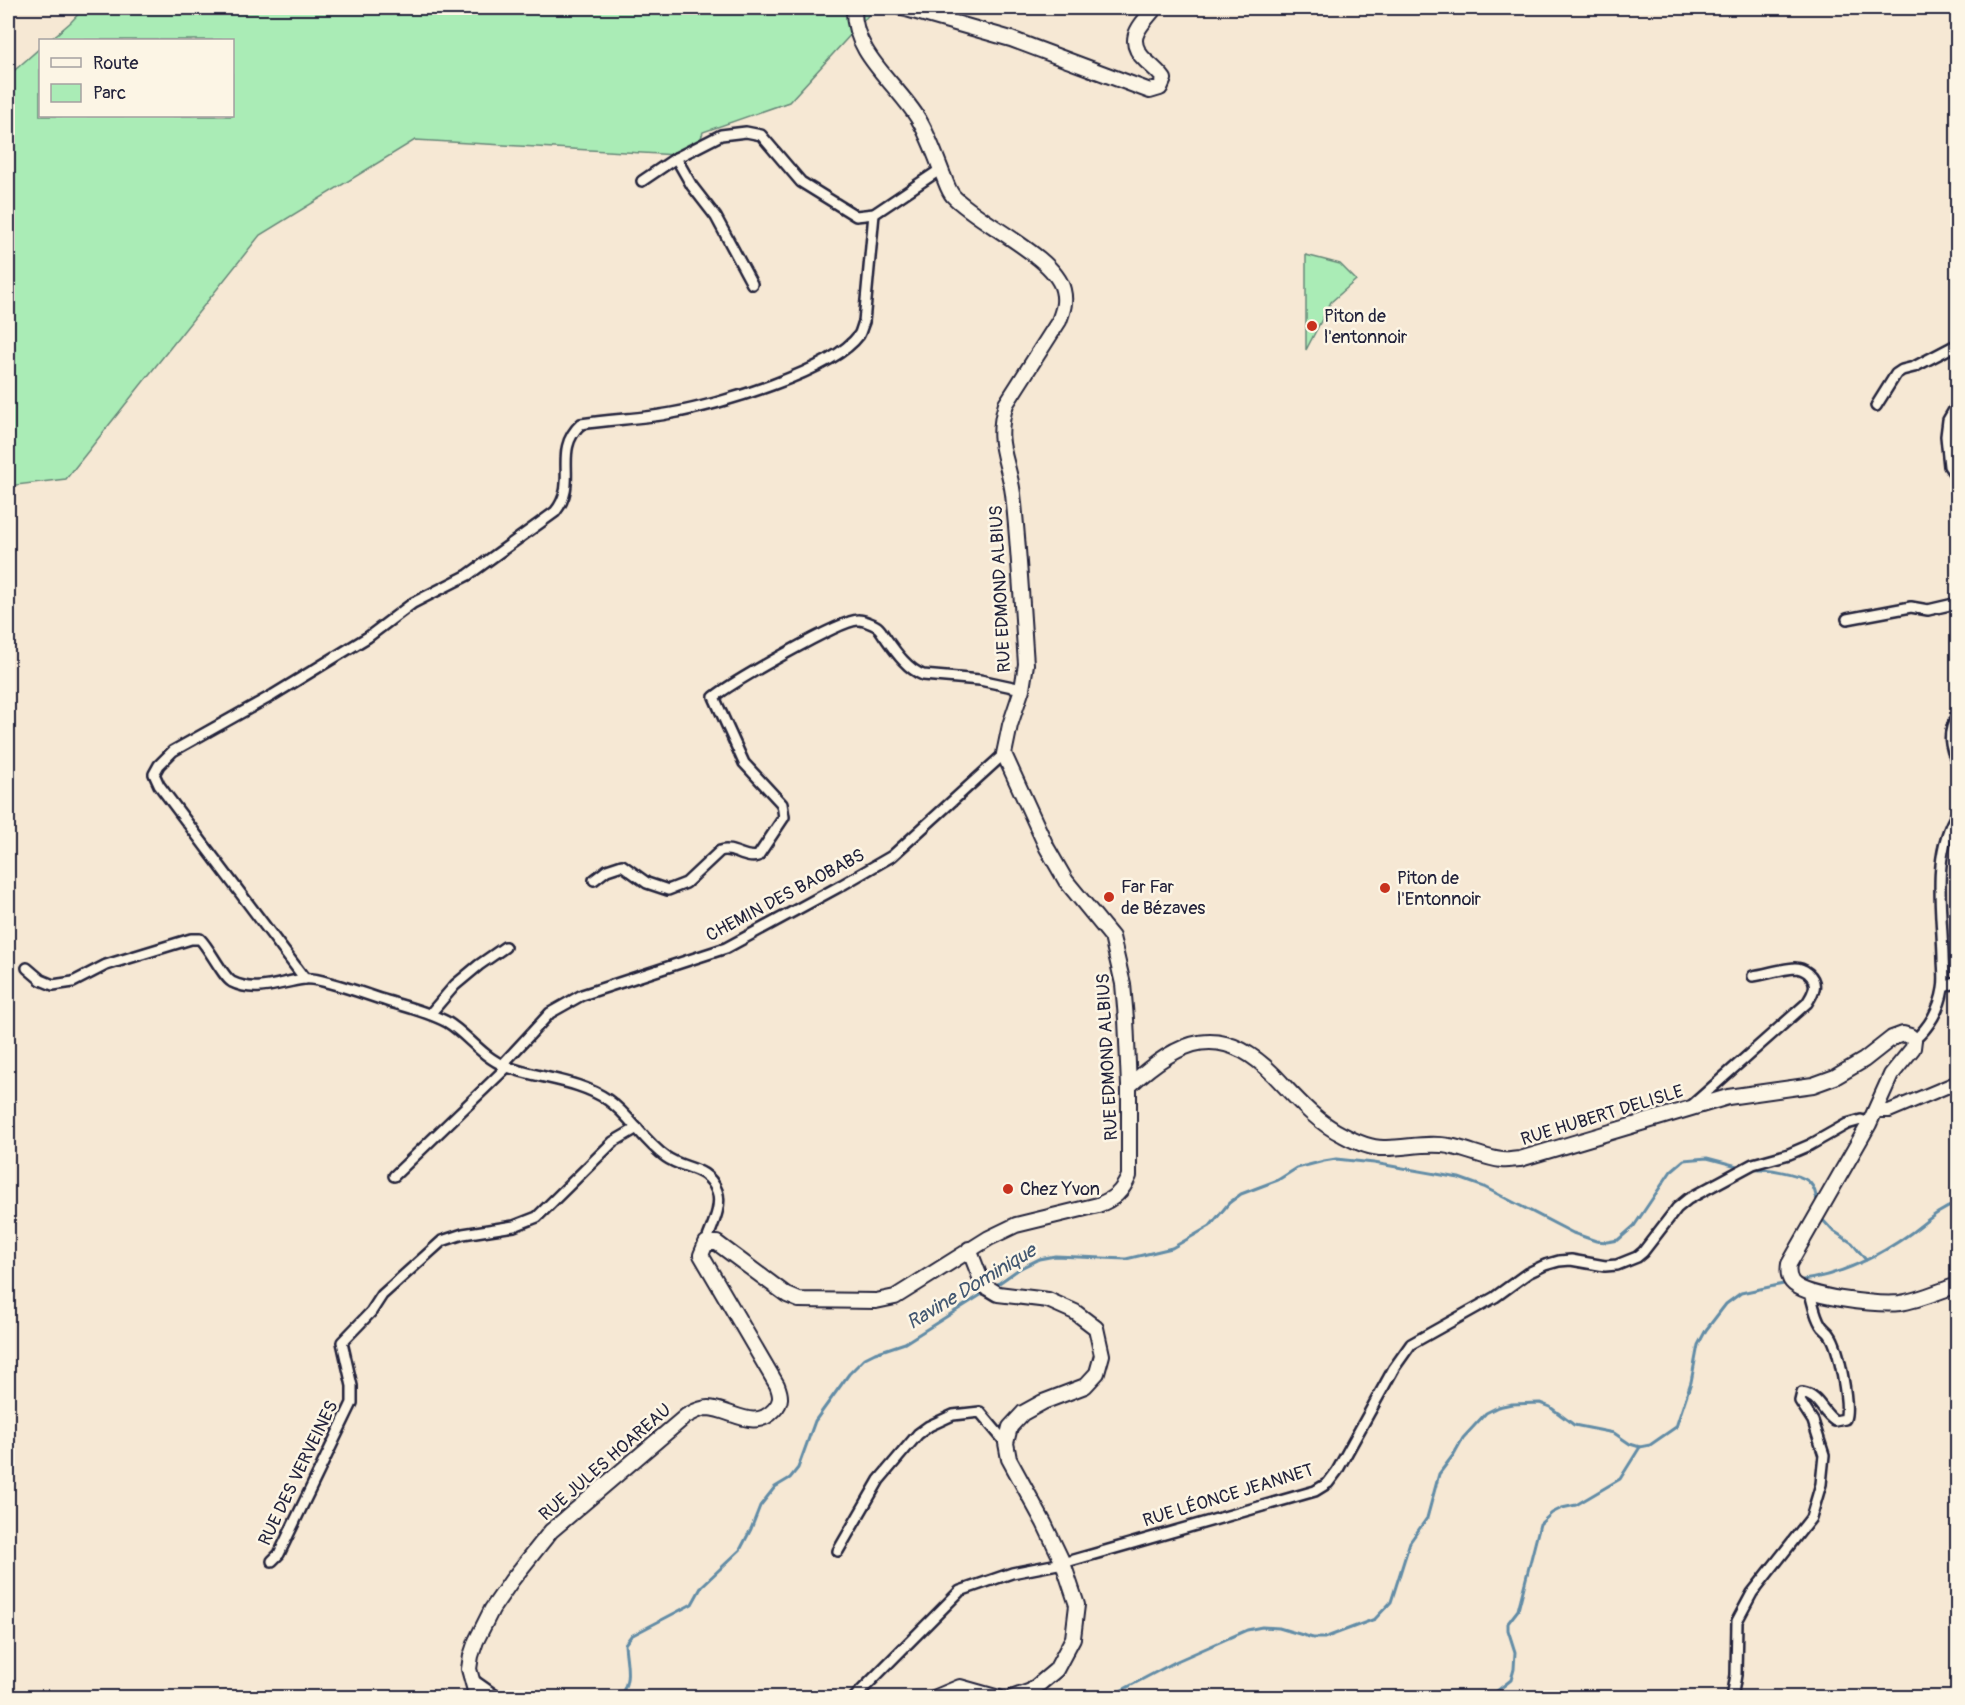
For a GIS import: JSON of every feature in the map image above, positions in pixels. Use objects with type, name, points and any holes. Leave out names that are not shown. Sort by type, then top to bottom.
[{"type":"main road","name":"RUE EDMOND ALBIUS","points":[[854,8],[857,30],[865,46],[878,70],[920,121],[951,194],[969,210],[1039,258],[1063,288],[1065,306],[1059,321],[1006,404],[1001,419],[1000,436],[1012,491],[1026,664],[1022,689],[1010,725],[1004,754],[1042,840],[1066,881],[1112,937],[1123,984],[1129,1086],[1129,1176],[1118,1195],[1098,1205],[1016,1225],[971,1255]]},
{"type":"main road","points":[[903,8],[1011,39],[1150,91],[1160,88],[1164,79],[1136,51],[1134,39],[1139,27],[1155,8]]},
{"type":"main road","name":"RUE HUBERT DELISLE","points":[[1129,1086],[1174,1051],[1193,1043],[1226,1042],[1259,1061],[1315,1117],[1341,1134],[1366,1145],[1384,1149],[1429,1144],[1449,1146],[1502,1160],[1534,1156],[1728,1097],[1813,1085],[1835,1077],[1864,1060],[1892,1038],[1902,1034],[1914,1040]]},
{"type":"main road","points":[[1914,1040],[1913,1048],[1891,1076],[1872,1117],[1789,1264],[1789,1275],[1792,1282],[1805,1290],[1882,1304],[1918,1299],[1958,1285]]},
{"type":"main road","points":[[706,1243],[717,1243],[787,1296],[799,1300],[819,1301],[876,1301],[895,1297],[971,1255],[983,1285],[998,1294],[1048,1300],[1075,1312],[1096,1328],[1102,1355],[1097,1373],[1085,1386],[1043,1402],[1023,1413],[1010,1427],[1006,1443],[1009,1460],[1063,1563],[1077,1605],[1073,1638],[1056,1670],[1031,1691],[1011,1698]]},
{"type":"main road","name":"RUE JULES HOAREAU","points":[[477,1698],[469,1669],[473,1648],[492,1609],[528,1558],[551,1531],[686,1416],[699,1409],[710,1408],[744,1419],[756,1419],[769,1415],[778,1406],[781,1396],[777,1385],[701,1255],[706,1243]]},
{"type":"main road","points":[[934,1698],[960,1687],[999,1698]]},
{"type":"street","points":[[642,181],[676,158],[721,135],[746,132],[760,135],[801,182],[856,216],[874,214],[940,169]]},
{"type":"street","points":[[676,158],[692,186],[716,217],[752,284]]},
{"type":"street","points":[[305,979],[159,785],[154,774],[159,765],[173,751],[368,638],[413,603],[468,575],[555,512],[564,501],[566,445],[572,432],[581,424],[669,414],[712,405],[809,371],[835,356],[859,335],[864,322],[874,214]]},
{"type":"street","points":[[1876,406],[1896,374],[1958,344]]},
{"type":"street","points":[[1958,403],[1948,420],[1946,436],[1949,466],[1958,478]]},
{"type":"street","points":[[1847,619],[1911,607],[1928,610],[1958,603]]},
{"type":"street","points":[[594,880],[607,870],[622,865],[647,883],[668,890],[686,883],[720,851],[726,849],[751,858],[758,856],[784,817],[782,804],[744,763],[714,697],[726,687],[848,622],[860,620],[877,626],[900,657],[917,673],[981,680],[1022,689]]},
{"type":"street","points":[[1958,715],[1950,732],[1950,748],[1958,765]]},
{"type":"street","name":"CHEMIN DES BAOBABS","points":[[394,1176],[505,1066],[549,1013],[559,1006],[582,995],[726,948],[892,856],[1004,754]]},
{"type":"street","points":[[1914,1040],[1930,1022],[1939,1006],[1944,987],[1939,892],[1945,837],[1958,812]]},
{"type":"street","points":[[27,968],[40,980],[52,985],[73,982],[106,965],[191,939],[200,939],[230,981],[240,985],[279,986],[305,979],[328,982],[430,1014],[449,1023],[505,1066],[591,1091],[606,1099],[626,1115],[649,1143],[668,1159],[698,1169],[712,1181],[718,1192],[719,1203],[706,1243]]},
{"type":"street","points":[[430,1014],[455,985],[505,947]]},
{"type":"street","points":[[1690,1108],[1807,1003],[1814,993],[1815,983],[1812,977],[1797,968],[1753,976]]},
{"type":"street","points":[[1944,987],[1958,982]]},
{"type":"street","name":"RUE LÉONCE JEANNET","points":[[854,1698],[960,1591],[1012,1573],[1063,1563],[1315,1491],[1328,1483],[1337,1471],[1394,1368],[1411,1344],[1495,1297],[1528,1273],[1545,1265],[1571,1260],[1605,1266],[1617,1265],[1637,1257],[1677,1208],[1688,1199],[1753,1164],[1789,1154],[1847,1124],[1889,1111],[1958,1082]]},
{"type":"street","name":"RUE DES VERVEINES","points":[[272,1561],[279,1554],[351,1403],[352,1386],[342,1342],[371,1312],[382,1295],[442,1241],[463,1234],[514,1226],[537,1217],[613,1142],[637,1128]]},
{"type":"street","points":[[1732,1698],[1736,1676],[1737,1621],[1752,1593],[1811,1518],[1821,1484],[1824,1455],[1813,1421],[1800,1401],[1802,1393],[1816,1398],[1828,1416],[1835,1421],[1845,1419],[1847,1413],[1846,1396],[1831,1336],[1821,1326],[1805,1290]]},
{"type":"street","points":[[838,1551],[879,1480],[918,1434],[929,1426],[953,1415],[980,1412],[1006,1443]]},
{"type":"street","points":[[470,1678],[498,1698]]},
{"type":"green space","points":[[84,8],[875,8],[789,102],[703,132],[695,156],[415,140],[260,235],[66,479],[8,486],[8,76],[39,49],[39,117],[234,117],[234,39],[51,39]]},
{"type":"green space","name":"Piton de l'entonnoir","points":[[1306,255],[1340,264],[1356,280],[1331,302],[1306,350]]},
{"type":"waterway","name":"Ravine Dominique","points":[[995,1286],[1019,1269],[1039,1259],[1055,1256],[1126,1259],[1172,1248],[1210,1226],[1229,1203],[1241,1194],[1278,1180],[1297,1168],[1336,1159],[1374,1163],[1459,1178],[1484,1187],[1573,1233],[1596,1241],[1607,1242],[1618,1240],[1634,1226],[1671,1171],[1684,1160],[1707,1158],[1741,1167]]},
{"type":"waterway","name":"Ravine Dominique","points":[[1751,1169],[1764,1169],[1803,1178],[1812,1186],[1817,1203]]},
{"type":"waterway","points":[[1797,1281],[1827,1275],[1857,1264],[1898,1242],[1939,1212],[1958,1203]]},
{"type":"waterway","name":"Ravine Dominique","points":[[1821,1218],[1832,1230],[1852,1243],[1866,1260]]},
{"type":"waterway","points":[[1107,1698],[1177,1661],[1247,1630],[1262,1627],[1279,1628],[1313,1638],[1324,1638],[1375,1619],[1391,1602],[1410,1542],[1427,1518],[1439,1474],[1463,1438],[1486,1413],[1512,1404],[1540,1403],[1550,1407],[1574,1425],[1614,1433],[1630,1444],[1640,1447],[1650,1445],[1676,1427],[1691,1382],[1698,1345],[1706,1330],[1726,1304],[1741,1293],[1788,1283]]},
{"type":"waterway","name":"Ravine Dominique","points":[[618,1698],[623,1692],[627,1679],[625,1644],[631,1636],[692,1604],[702,1586],[740,1550],[760,1506],[775,1487],[790,1478],[798,1468],[815,1421],[849,1374],[865,1358],[905,1343],[987,1291]]},
{"type":"waterway","points":[[1483,1698],[1492,1695],[1511,1680],[1515,1652],[1508,1623],[1518,1610],[1540,1524],[1552,1513],[1576,1505],[1620,1479],[1640,1447]]},
{"type":"place","name":"Piton de l'entonnoir","points":[[1312,326]]},
{"type":"place","name":"Piton de l'Entonnoir","points":[[1385,888]]},
{"type":"place","name":"Far Far de Bézaves","points":[[1109,897]]},
{"type":"place","name":"Chez Yvon","points":[[1008,1189]]}]
